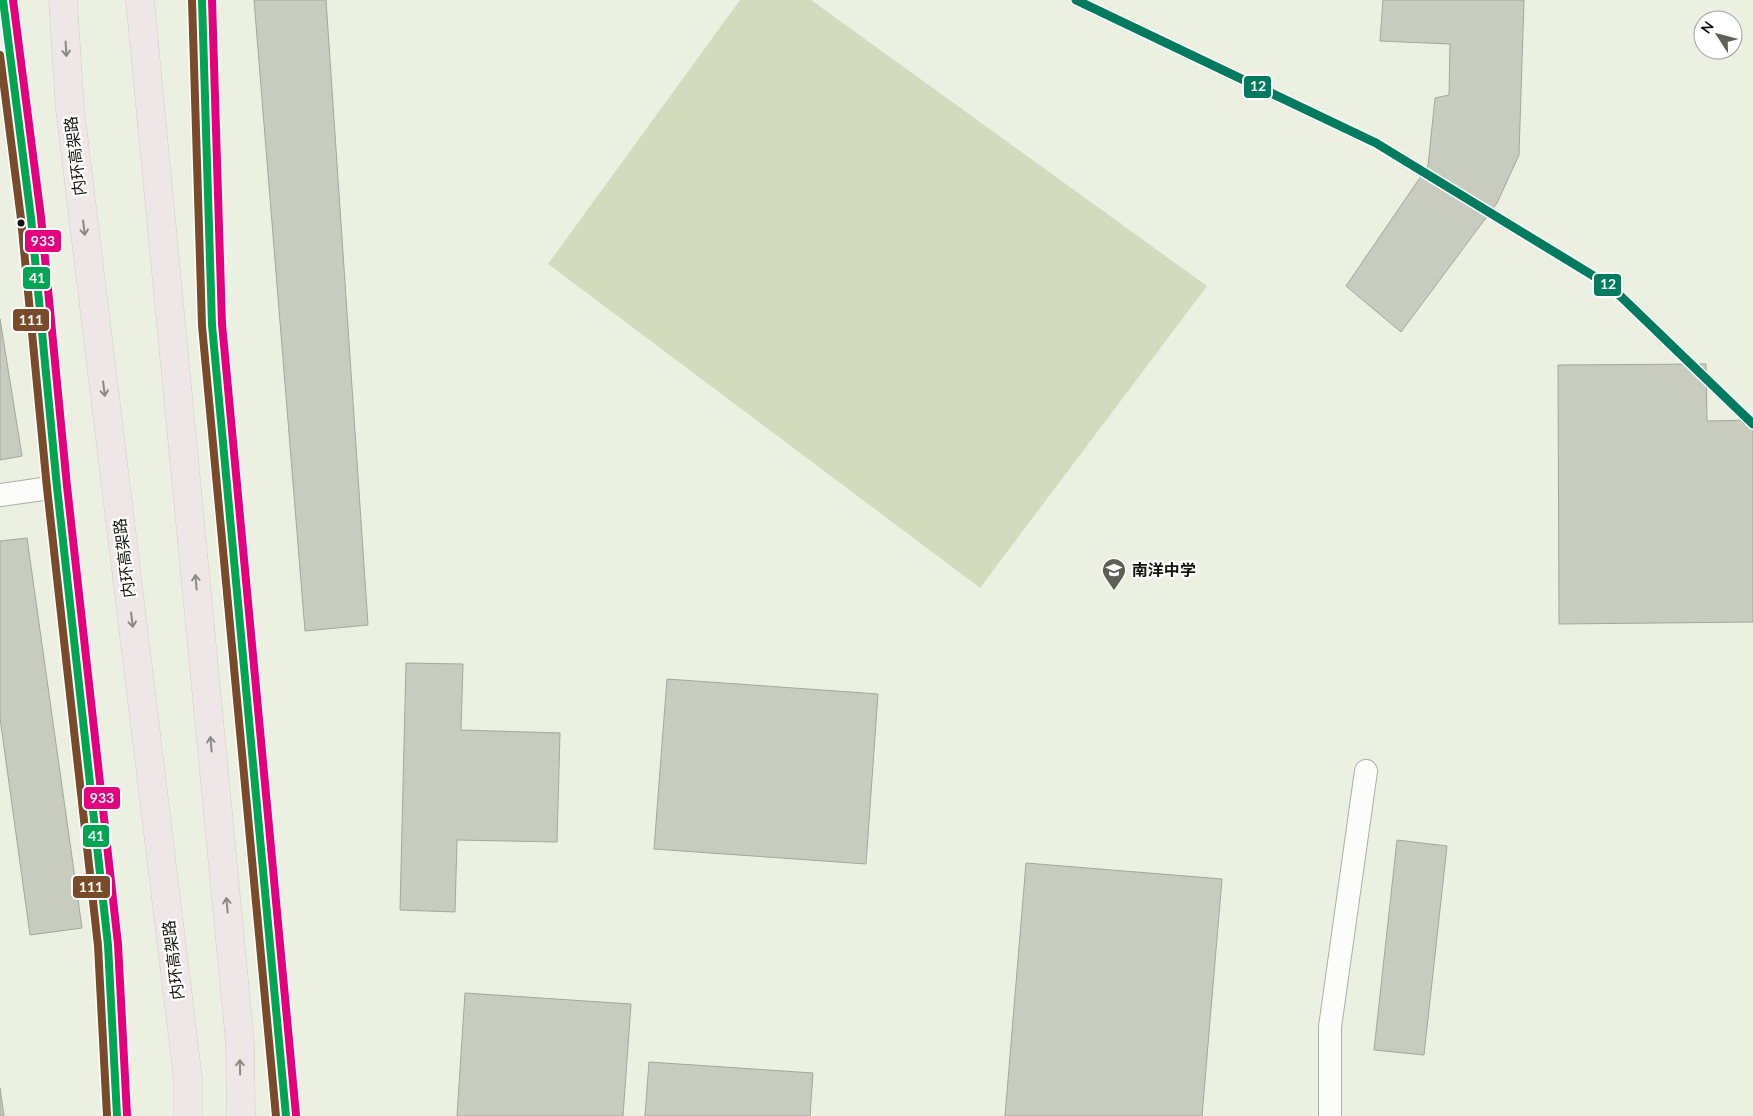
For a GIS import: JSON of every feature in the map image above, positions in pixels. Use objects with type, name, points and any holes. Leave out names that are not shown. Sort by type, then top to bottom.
[{"type":"highway","name":"内环高架路","points":[[63,0],[70,109],[188,1080],[188,1116]]},
{"type":"highway","points":[[140,0],[239,1033],[241,1116]]},
{"type":"main road","points":[[3,0],[31,218],[57,487],[108,944],[116,1116]]},
{"type":"main road","points":[[202,0],[212,325],[286,1116]]},
{"type":"lane","points":[[0,495],[57,487]]},
{"type":"lane","points":[[1330,1116],[1330,1027],[1366,771]]},
{"type":"green space","points":[[740,0],[811,0],[1207,286],[980,588],[548,264]]},
{"type":"building","points":[[254,0],[326,0],[368,625],[305,631]]},
{"type":"building","points":[[1383,0],[1524,0],[1519,155],[1497,203],[1401,332],[1346,286],[1428,166],[1435,98],[1449,95],[1450,44],[1380,41]]},
{"type":"building","points":[[0,319],[22,456],[0,460]]},
{"type":"building","points":[[1706,364],[1707,421],[1753,420],[1753,622],[1559,624],[1558,365]]},
{"type":"building","points":[[27,538],[82,928],[30,935],[0,718],[0,541]]},
{"type":"building","points":[[406,663],[463,664],[461,730],[560,733],[557,842],[457,840],[455,912],[400,910]]},
{"type":"building","points":[[667,679],[878,694],[866,864],[654,849]]},
{"type":"building","points":[[1397,840],[1447,846],[1424,1055],[1374,1050]]},
{"type":"building","points":[[1026,863],[1222,879],[1202,1116],[1005,1116]]},
{"type":"building","points":[[465,993],[631,1004],[623,1116],[457,1116]]},
{"type":"building","points":[[649,1062],[813,1073],[810,1116],[645,1116]]},
{"type":"building","points":[[0,1088],[4,1116],[0,1116]]},
{"type":"transit line","name":"41","points":[[3,0],[31,218],[57,487],[108,945],[117,1116]]},
{"type":"transit line","name":"933","points":[[13,0],[41,217],[67,486],[118,944],[127,1115]]},
{"type":"transit line","name":"111","points":[[192,0],[202,326],[276,1116]]},
{"type":"transit line","name":"41","points":[[202,0],[212,325],[286,1116]]},
{"type":"transit line","name":"933","points":[[212,0],[222,324],[296,1115]]},
{"type":"transit line","name":"12","points":[[1076,0],[1376,143],[1610,286],[1753,424]]},
{"type":"transit line","name":"111","points":[[0,55],[21,219],[47,488],[98,946],[107,1116]]},
{"type":"place","name":"南洋中学","points":[[1114,591]]}]
